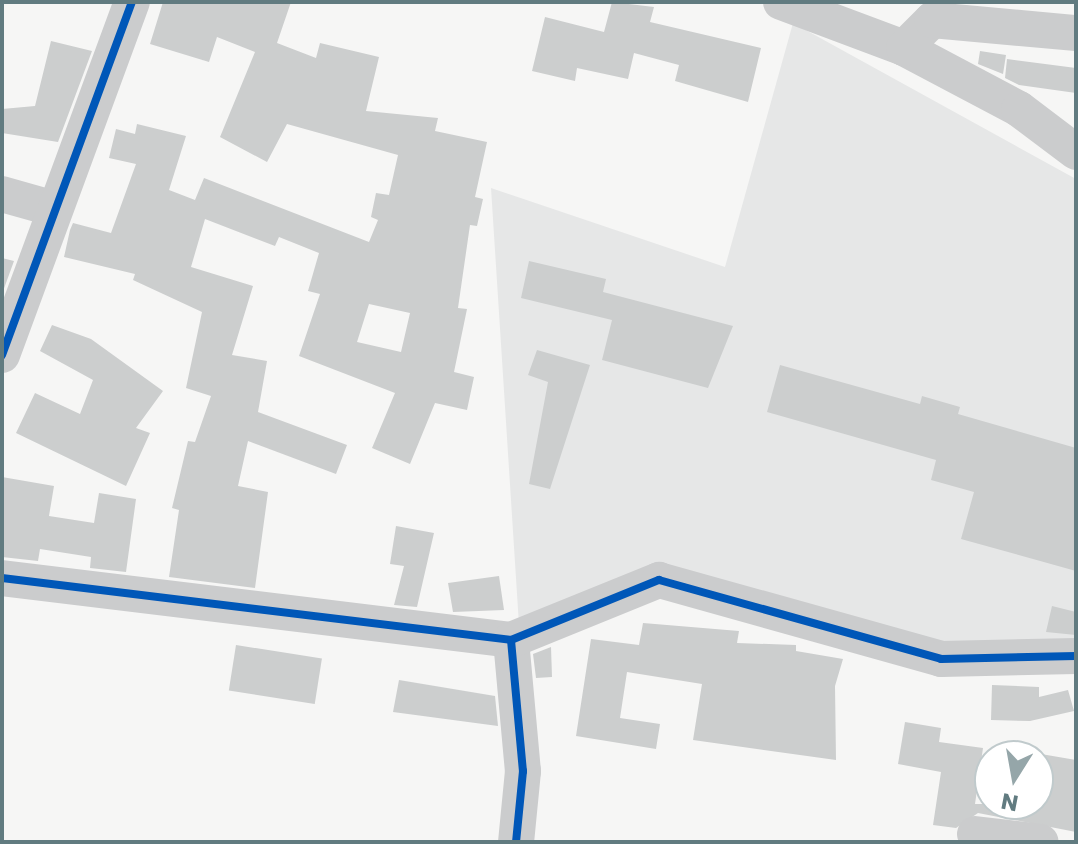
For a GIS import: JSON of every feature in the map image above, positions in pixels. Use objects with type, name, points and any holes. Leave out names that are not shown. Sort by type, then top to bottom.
[{"type":"street","points":[[2,355],[132,2]]},
{"type":"street","points":[[781,2],[904,48],[1019,109],[1076,152]]},
{"type":"street","points":[[904,48],[932,20],[1076,33]]},
{"type":"street","points":[[2,194],[55,209]]},
{"type":"street","points":[[2,578],[511,640],[659,580],[941,659],[1076,656]]},
{"type":"street","points":[[511,640],[523,771],[516,842]]},
{"type":"street","points":[[975,834],[1041,842]]},
{"type":"shaded area","points":[[793,23],[1076,179],[1076,646],[940,651],[658,569],[519,625],[491,188],[725,267]]},
{"type":"building","points":[[163,2],[291,2],[277,43],[316,58],[320,43],[379,57],[366,111],[438,118],[435,131],[487,142],[475,197],[483,199],[477,226],[470,225],[458,308],[467,309],[454,372],[474,377],[467,410],[435,403],[410,464],[372,448],[395,393],[299,356],[320,294],[308,291],[319,253],[279,237],[275,246],[205,219],[191,267],[253,286],[232,355],[267,361],[258,412],[347,445],[336,474],[248,441],[238,486],[268,492],[255,588],[169,577],[179,510],[172,508],[188,441],[195,442],[211,396],[186,388],[202,312],[133,280],[135,274],[64,257],[70,230],[73,223],[111,233],[136,164],[109,158],[116,129],[135,134],[137,124],[186,136],[169,190],[195,200],[204,178],[369,242],[378,220],[371,217],[376,193],[389,195],[398,155],[287,124],[267,162],[220,137],[255,52],[217,37],[209,62],[150,44]],"holes":[[[369,304],[410,313],[401,352],[357,342]]]},
{"type":"building","points":[[612,2],[654,7],[650,22],[761,48],[748,102],[675,81],[679,65],[634,53],[628,79],[577,68],[575,81],[532,71],[545,17],[604,32]]},
{"type":"building","points":[[51,41],[92,51],[58,142],[2,133],[2,109],[35,106]]},
{"type":"building","points":[[980,51],[1006,55],[1003,74],[978,64]]},
{"type":"building","points":[[1007,59],[1076,68],[1076,93],[1019,85],[1005,78]]},
{"type":"building","points":[[2,258],[14,261],[2,294]]},
{"type":"building","points":[[529,261],[606,279],[603,292],[733,326],[708,388],[602,360],[612,320],[521,298]]},
{"type":"building","points":[[52,325],[91,339],[163,391],[136,428],[150,433],[126,486],[16,433],[35,393],[80,414],[93,380],[40,351]]},
{"type":"building","points":[[537,350],[590,365],[550,489],[529,484],[548,382],[528,375]]},
{"type":"building","points":[[780,365],[920,404],[922,396],[960,407],[958,414],[1076,448],[1076,571],[961,539],[974,492],[931,480],[936,460],[767,412]]},
{"type":"building","points":[[2,477],[54,486],[49,516],[94,523],[99,493],[136,499],[126,572],[90,568],[91,557],[40,549],[38,561],[2,557]]},
{"type":"building","points":[[396,526],[434,533],[417,607],[394,605],[404,566],[390,564]]},
{"type":"building","points":[[499,576],[504,610],[453,612],[448,583]]},
{"type":"building","points":[[1052,606],[1076,612],[1076,635],[1046,632]]},
{"type":"building","points":[[643,623],[739,631],[737,643],[796,645],[796,651],[843,659],[835,686],[836,760],[693,740],[702,684],[627,672],[620,718],[660,724],[656,749],[576,736],[591,639],[639,645]]},
{"type":"building","points":[[236,645],[322,659],[315,704],[229,690]]},
{"type":"building","points":[[551,647],[552,677],[536,678],[533,654]]},
{"type":"building","points":[[399,680],[495,696],[498,726],[393,712]]},
{"type":"building","points":[[992,685],[1039,687],[1039,697],[1068,690],[1074,711],[1030,721],[991,720]]},
{"type":"building","points":[[905,722],[941,728],[939,742],[974,747],[974,816],[956,828],[933,825],[941,772],[898,764]]},
{"type":"building","points":[[1054,756],[1076,760],[1076,832],[1014,820],[1054,820]]},
{"type":"cycle path","points":[[2,355],[132,2]]},
{"type":"cycle path","points":[[2,578],[511,640],[523,771],[516,842]]},
{"type":"cycle path","points":[[511,640],[659,580],[941,659],[1076,656]]}]
